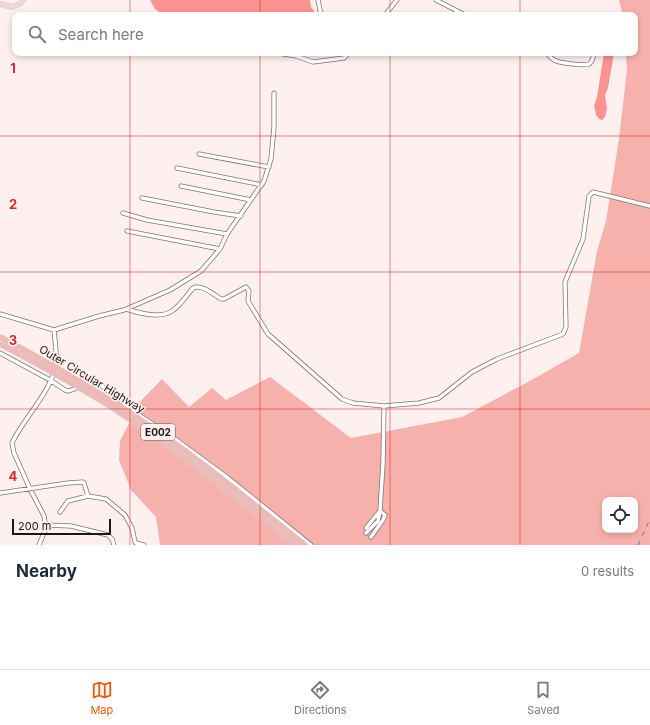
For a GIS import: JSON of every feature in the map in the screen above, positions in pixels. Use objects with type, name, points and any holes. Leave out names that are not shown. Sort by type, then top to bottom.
[{"type":"highway","name":"Outer Circular Highway","points":[[0,337],[87,386],[166,437],[207,467],[305,545]]},
{"type":"highway","name":"Outer Circular Highway","points":[[0,344],[50,370],[125,416],[211,478],[295,545]]},
{"type":"main road","points":[[0,4],[16,6],[23,0]]},
{"type":"street","points":[[318,0],[321,12]]},
{"type":"street","points":[[387,12],[397,0]]},
{"type":"street","points":[[436,0],[459,12]]},
{"type":"street","points":[[296,56],[313,62],[344,58],[346,56]]},
{"type":"street","points":[[551,56],[555,61],[585,65],[590,64],[593,56]]},
{"type":"street","points":[[0,314],[54,330],[126,309],[170,290],[201,271],[220,248],[227,234],[264,181],[271,158],[274,127],[274,93]]},
{"type":"street","points":[[199,154],[269,166]]},
{"type":"street","points":[[177,168],[262,185]]},
{"type":"street","points":[[180,186],[251,200]]},
{"type":"street","points":[[126,309],[143,314],[165,314],[175,309],[193,288],[197,286],[221,299],[224,299],[246,287],[249,291],[248,301],[268,334],[342,399],[353,403],[384,406],[419,403],[439,398],[472,372],[497,359],[562,334],[566,327],[565,282],[583,239],[590,196],[593,192],[650,206]]},
{"type":"street","points":[[142,198],[241,216]]},
{"type":"street","points":[[123,213],[147,220],[227,234]]},
{"type":"street","points":[[127,231],[220,248]]},
{"type":"street","points":[[39,545],[46,528],[44,516],[14,453],[12,443],[42,397],[56,365],[54,330]]},
{"type":"street","points":[[0,353],[69,391],[89,383],[99,384],[136,413],[175,439],[228,478],[311,545]]},
{"type":"street","points":[[366,533],[378,521],[380,511],[384,450],[384,406]]},
{"type":"street","points":[[0,493],[83,482],[88,496]]},
{"type":"street","points":[[60,512],[68,502],[88,496],[104,498],[109,500],[125,515],[132,528],[136,544],[144,545]]},
{"type":"street","points":[[366,528],[380,511]]},
{"type":"street","points":[[371,537],[385,515],[380,511]]},
{"type":"street","points":[[46,525],[71,526],[108,535],[112,539],[114,545]]},
{"type":"shaded area","points":[[150,0],[310,0],[311,7],[315,12],[159,12],[155,9]]},
{"type":"shaded area","points":[[619,0],[650,0],[650,545],[160,545],[156,517],[131,490],[119,460],[120,441],[140,402],[162,379],[189,407],[212,388],[226,400],[270,377],[351,438],[462,417],[579,353],[597,251],[606,221],[619,139],[627,69],[626,56],[638,56],[638,12],[622,12]]},
{"type":"shaded area","points":[[604,56],[613,56],[608,88],[605,95],[607,109],[605,117],[602,120],[596,115],[594,106],[597,97]]},
{"type":"railway","points":[[638,545],[650,519]]}]
